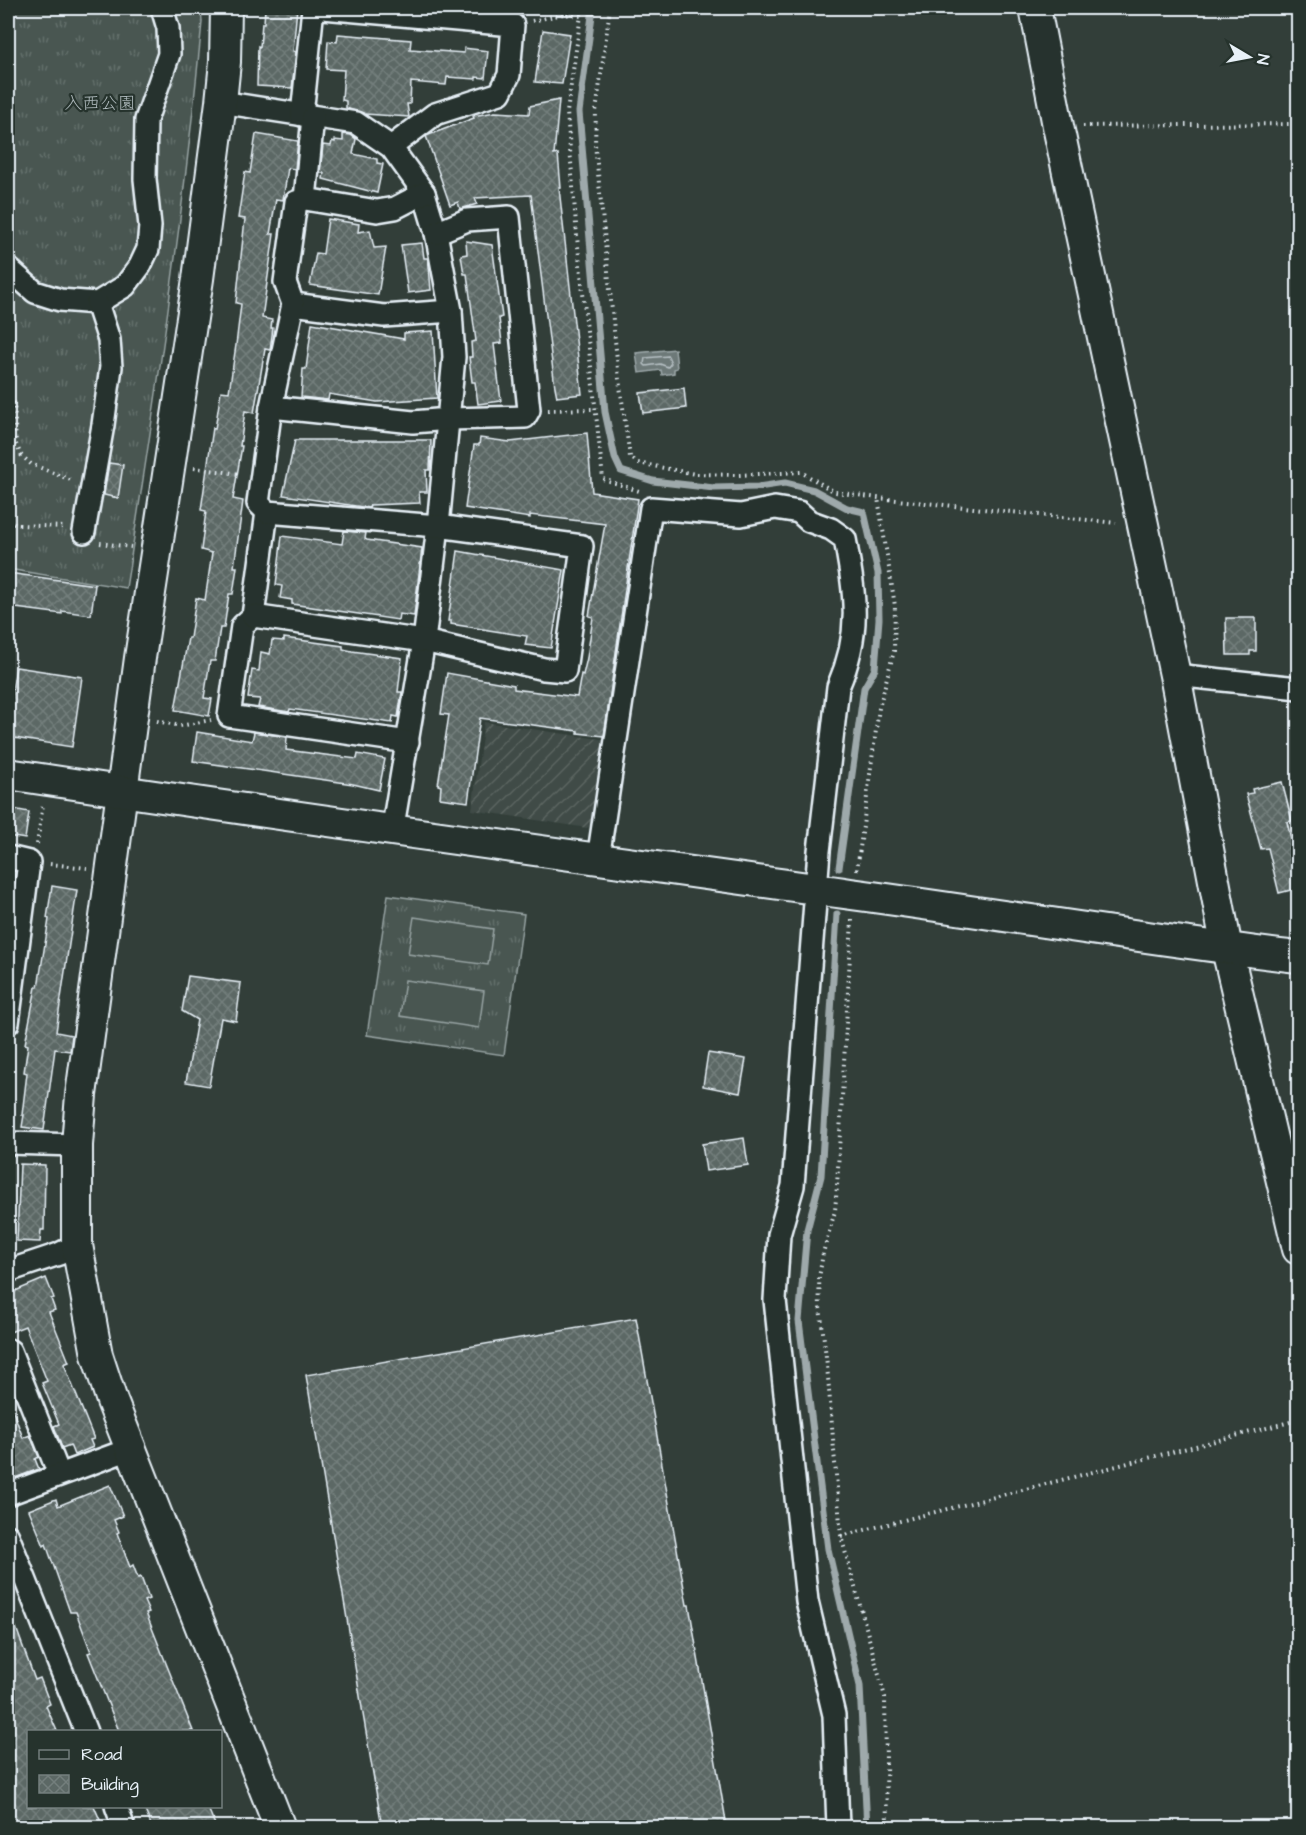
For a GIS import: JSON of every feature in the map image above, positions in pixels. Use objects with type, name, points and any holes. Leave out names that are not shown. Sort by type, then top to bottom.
[{"type":"street","points":[[8,268],[35,292],[60,300],[97,303],[125,286],[140,266],[148,249],[150,226],[145,179],[146,120],[169,54],[168,28],[162,8]]},
{"type":"street","points":[[226,8],[225,62],[221,102],[198,279],[141,647],[81,1095],[77,1145],[77,1245],[97,1356],[130,1449],[280,1827]]},
{"type":"street","points":[[305,199],[313,8]]},
{"type":"street","points":[[323,8],[513,25],[509,75],[500,93],[435,114],[391,147]]},
{"type":"street","points":[[1035,8],[1175,675],[1227,949],[1299,1249]]},
{"type":"street","points":[[221,102],[356,123],[391,147],[424,193],[436,233],[451,311],[454,357],[438,526],[424,641],[392,831]]},
{"type":"street","points":[[253,616],[424,641],[544,669],[565,671],[582,546],[438,526],[267,512],[258,503],[272,407],[293,304],[285,282],[296,202],[305,199],[377,211],[394,208],[424,193]]},
{"type":"street","points":[[272,407],[413,422],[525,417],[529,410],[509,217],[467,220],[436,233]]},
{"type":"street","points":[[84,532],[111,367],[109,340],[97,303]]},
{"type":"street","points":[[293,304],[384,316],[451,311]]},
{"type":"street","points":[[598,860],[651,508],[741,515],[775,508],[799,512],[809,521],[831,529],[845,539],[855,618],[848,662],[838,687],[816,889],[793,1186],[779,1235],[775,1300],[807,1601],[834,1715],[838,1827]]},
{"type":"street","points":[[267,512],[253,616],[242,626],[229,716],[408,742]]},
{"type":"street","points":[[1175,675],[1299,688]]},
{"type":"street","points":[[8,774],[392,831],[854,894],[1227,949],[1299,957]]},
{"type":"street","points":[[8,857],[29,862],[8,1023]]},
{"type":"street","points":[[8,1143],[77,1145]]},
{"type":"street","points":[[8,1271],[59,1254],[77,1245]]},
{"type":"street","points":[[8,1350],[59,1474]]},
{"type":"street","points":[[8,1494],[130,1449]]},
{"type":"street","points":[[8,1536],[86,1730]]},
{"type":"street","points":[[117,1808],[124,1827]]},
{"type":"path","points":[[582,8],[567,112],[577,237],[603,479],[648,493]]},
{"type":"path","points":[[610,8],[596,112],[595,144],[619,380],[630,457],[638,463],[695,474],[738,475],[801,472],[835,492],[1144,526]]},
{"type":"path","points":[[513,25],[563,14],[581,16]]},
{"type":"path","points":[[1058,126],[1299,124]]},
{"type":"path","points":[[8,385],[14,402],[16,444],[21,455],[31,464],[92,489]]},
{"type":"path","points":[[529,410],[595,409]]},
{"type":"path","points":[[192,468],[262,477]]},
{"type":"path","points":[[878,498],[895,606],[894,651],[879,708],[854,894],[835,1211],[823,1253],[819,1278],[841,1536],[885,1697],[887,1827]]},
{"type":"path","points":[[157,721],[180,726],[229,716]]},
{"type":"path","points":[[44,801],[36,847],[29,862],[91,868]]},
{"type":"path","points":[[841,1536],[1299,1420]]},
{"type":"shaded area","points":[[484,722],[606,740],[595,822],[587,828],[472,810]]},
{"type":"green space","name":"入西公園","points":[[8,8],[201,8],[202,22],[195,93],[178,235],[126,588],[8,569]]},
{"type":"green space","points":[[388,895],[524,914],[504,1055],[367,1035]]},
{"type":"green space","points":[[414,917],[493,929],[488,965],[408,954]]},
{"type":"green space","points":[[405,980],[484,991],[479,1028],[400,1016]]},
{"type":"water","points":[[675,349],[677,368],[674,369],[674,373],[662,375],[661,370],[639,373],[636,353]]},
{"type":"building","points":[[265,8],[297,8],[292,88],[257,86],[258,46],[260,47]]},
{"type":"building","points":[[543,30],[570,34],[562,84],[535,82]]},
{"type":"building","points":[[338,34],[411,40],[410,49],[464,53],[464,48],[488,51],[485,78],[447,77],[446,85],[411,82],[410,104],[407,104],[409,117],[365,114],[346,108],[346,101],[342,100],[344,70],[326,69],[328,41],[337,42]]},
{"type":"building","points":[[559,100],[554,155],[558,154],[561,188],[559,188],[582,394],[557,397],[531,195],[475,198],[477,204],[460,209],[458,202],[450,205],[426,136],[474,118],[473,116],[495,112],[529,114],[530,106]]},
{"type":"building","points":[[256,134],[298,141],[295,169],[288,168],[283,200],[276,199],[270,234],[274,234],[262,318],[272,320],[271,328],[273,328],[270,350],[265,349],[254,413],[245,411],[233,499],[243,501],[234,567],[237,567],[233,594],[229,594],[224,628],[220,628],[215,661],[210,661],[204,698],[212,699],[209,716],[175,710],[196,598],[205,600],[212,553],[201,550],[206,511],[201,510],[213,428],[215,429],[221,391],[229,392],[236,345],[241,304],[236,303],[245,219],[238,218],[245,172],[250,173]]},
{"type":"building","points":[[343,134],[351,135],[356,139],[353,154],[377,159],[377,163],[383,164],[377,193],[323,179],[324,173],[320,173],[323,145],[331,146],[332,141],[335,142],[335,140],[343,141]]},
{"type":"building","points":[[328,219],[359,224],[358,232],[370,230],[374,248],[386,247],[378,295],[310,285],[316,253],[323,254]]},
{"type":"building","points":[[466,241],[492,245],[502,317],[499,318],[502,343],[494,344],[501,401],[478,404],[475,382],[472,382],[469,357],[472,357],[471,342],[476,341],[467,274],[464,274],[461,255],[467,254]]},
{"type":"building","points":[[422,243],[424,258],[428,258],[431,290],[408,293],[401,245]]},
{"type":"building","points":[[312,323],[404,339],[404,333],[433,331],[437,398],[377,402],[329,394],[328,400],[301,397],[303,369],[306,369]]},
{"type":"building","points":[[684,388],[686,408],[643,413],[640,393]]},
{"type":"building","points":[[587,433],[592,492],[638,499],[604,736],[480,718],[468,802],[440,798],[441,786],[438,785],[449,715],[441,714],[447,673],[514,685],[514,689],[577,697],[581,674],[583,675],[587,658],[593,617],[589,616],[605,524],[530,515],[530,518],[465,508],[474,445],[479,445],[480,438],[510,442]]},
{"type":"building","points":[[295,440],[431,440],[430,470],[426,470],[427,492],[419,492],[420,503],[370,505],[369,508],[283,495]]},
{"type":"building","points":[[109,463],[123,465],[118,498],[104,495]]},
{"type":"building","points":[[344,531],[366,533],[365,539],[367,540],[422,548],[414,616],[399,614],[398,620],[292,604],[292,600],[280,598],[282,586],[276,585],[282,536],[342,544]]},
{"type":"building","points":[[458,551],[564,570],[551,648],[525,645],[527,636],[451,624],[451,621],[448,621]]},
{"type":"building","points":[[8,573],[95,585],[91,615],[8,607]]},
{"type":"building","points":[[1226,618],[1256,618],[1256,651],[1250,651],[1250,655],[1227,655]]},
{"type":"building","points":[[284,638],[343,646],[343,649],[352,651],[402,658],[398,692],[402,692],[398,717],[393,716],[392,723],[290,709],[289,712],[258,707],[260,699],[248,698],[252,670],[259,671],[261,652],[270,654],[272,640],[284,641]]},
{"type":"building","points":[[16,667],[82,677],[72,747],[8,737],[8,718]]},
{"type":"building","points":[[197,732],[252,741],[254,732],[287,737],[286,750],[357,759],[358,754],[385,759],[379,790],[353,784],[193,761]]},
{"type":"building","points":[[1282,782],[1292,821],[1287,822],[1299,870],[1299,888],[1279,893],[1268,848],[1261,849],[1246,794],[1253,793],[1252,789]]},
{"type":"building","points":[[8,808],[29,812],[25,839],[8,836]]},
{"type":"building","points":[[52,886],[77,890],[56,1032],[72,1035],[70,1051],[55,1049],[44,1130],[22,1127],[24,1115],[22,1115],[27,1073],[24,1072],[28,1045],[25,1044],[36,987],[38,987]]},
{"type":"building","points":[[188,976],[241,983],[236,1021],[221,1018],[209,1086],[186,1082],[197,1020],[182,1011]]},
{"type":"building","points":[[708,1053],[746,1059],[740,1093],[703,1086]]},
{"type":"building","points":[[744,1138],[748,1165],[706,1171],[702,1144]]},
{"type":"building","points":[[20,1164],[45,1165],[44,1230],[41,1230],[40,1242],[17,1241]]},
{"type":"building","points":[[46,1278],[54,1298],[51,1299],[55,1310],[49,1312],[69,1362],[64,1364],[94,1439],[90,1440],[93,1447],[74,1455],[70,1445],[62,1448],[54,1426],[59,1424],[42,1383],[47,1381],[25,1326],[8,1333],[8,1294]]},
{"type":"building","points":[[636,1318],[727,1827],[382,1827],[306,1375]]},
{"type":"building","points":[[9,1400],[23,1438],[30,1435],[39,1457],[35,1459],[39,1469],[12,1479],[8,1469]]},
{"type":"building","points":[[110,1485],[123,1516],[114,1520],[119,1532],[117,1533],[130,1567],[133,1565],[138,1578],[141,1577],[149,1599],[144,1601],[149,1612],[146,1613],[193,1730],[119,1730],[88,1653],[91,1652],[76,1612],[70,1612],[46,1544],[44,1546],[29,1510],[56,1499],[58,1506]]},
{"type":"building","points":[[10,1611],[35,1680],[40,1678],[50,1704],[46,1706],[57,1730],[27,1730],[27,1808],[95,1808],[103,1827],[8,1827],[8,1805],[14,1803],[8,1787],[8,1612]]},
{"type":"building","points":[[144,1808],[208,1808],[216,1827],[152,1827]]},
{"type":"waterway","points":[[593,8],[579,112],[605,412],[615,458],[621,471],[653,481],[714,488],[758,487],[785,483],[814,490],[847,508],[864,512],[878,573],[879,619],[875,669],[864,688],[839,868]]},
{"type":"waterway","points":[[837,914],[821,1176],[807,1230],[799,1321],[828,1549],[860,1686],[867,1828]]}]
